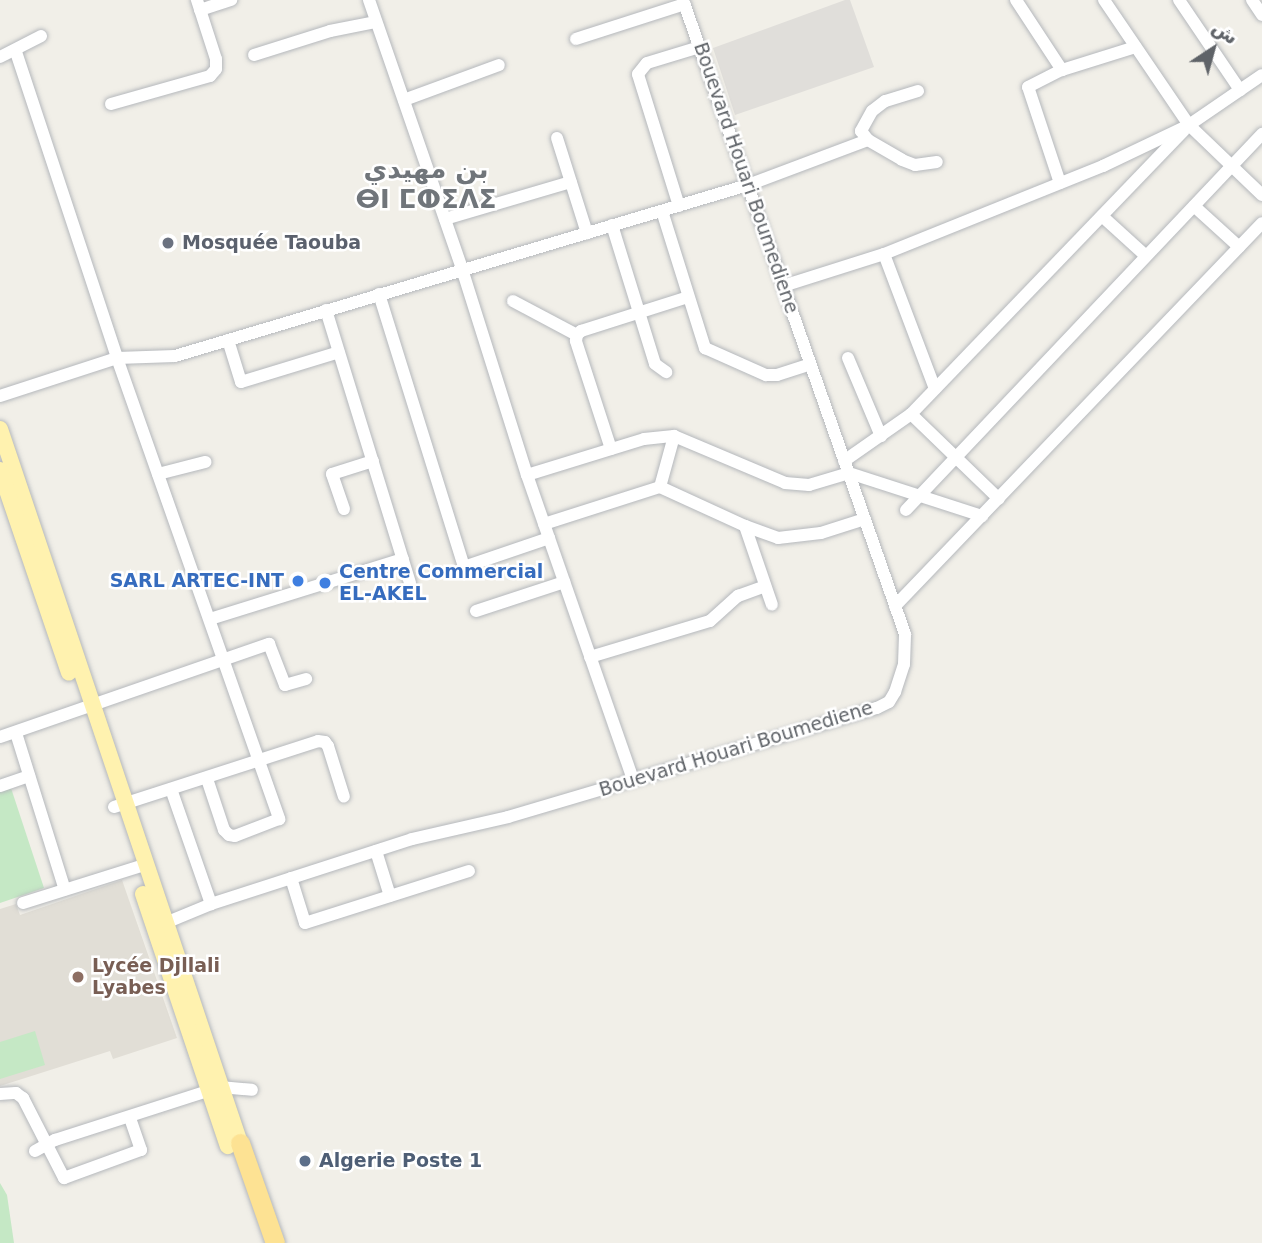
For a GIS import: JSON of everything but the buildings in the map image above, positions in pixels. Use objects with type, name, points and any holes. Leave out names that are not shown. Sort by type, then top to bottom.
[{"type":"highway","points":[[234,1145],[262,1243]]},
{"type":"highway","points":[[234,1145],[275,1243]]},
{"type":"main road","points":[[0,429],[87,710]]},
{"type":"main road","points":[[0,471],[87,710],[234,1145]]},
{"type":"street","points":[[111,104],[211,76],[216,69],[216,59],[198,5],[231,0]]},
{"type":"street","points":[[369,0],[462,269],[548,538],[633,780]]},
{"type":"street","points":[[1016,0],[1062,70]]},
{"type":"street","points":[[1104,0],[1189,125],[1262,195]]},
{"type":"street","points":[[1179,0],[1240,90]]},
{"type":"street","points":[[1252,0],[1262,15]]},
{"type":"street","points":[[576,38],[684,2]]},
{"type":"street","name":"Bouevard Houari Boumediene","points":[[160,926],[211,904],[376,851],[633,780],[889,702],[904,664],[905,634],[684,2]]},
{"type":"street","points":[[254,55],[330,31],[376,22]]},
{"type":"street","points":[[0,57],[16,52],[41,36]]},
{"type":"street","points":[[679,206],[638,74],[648,63],[700,47]]},
{"type":"street","points":[[1060,183],[1028,87],[1062,70],[1136,47]]},
{"type":"street","points":[[16,52],[117,358],[260,758],[279,819],[235,836],[229,835],[224,830],[207,779]]},
{"type":"street","points":[[404,100],[499,65]]},
{"type":"street","points":[[783,286],[884,254],[1060,183],[1189,125],[1262,75]]},
{"type":"street","points":[[918,91],[885,101],[872,111],[861,131],[868,140],[915,165],[937,162]]},
{"type":"street","points":[[527,475],[644,439],[674,436],[785,484],[809,485],[846,467],[911,414],[1189,125]]},
{"type":"street","points":[[906,510],[1262,134]]},
{"type":"street","points":[[557,138],[587,233]]},
{"type":"street","points":[[0,396],[117,358],[175,356],[748,185],[868,140]]},
{"type":"street","points":[[445,219],[571,182]]},
{"type":"street","points":[[1194,206],[1239,247]]},
{"type":"street","points":[[662,211],[701,342],[711,352],[766,374],[777,375],[810,364]]},
{"type":"street","points":[[1102,216],[1146,256]]},
{"type":"street","points":[[895,606],[1262,223]]},
{"type":"street","points":[[611,225],[655,364],[666,372]]},
{"type":"street","points":[[884,254],[935,389]]},
{"type":"street","points":[[379,294],[464,567],[548,538]]},
{"type":"street","points":[[611,449],[576,341],[577,335],[581,331],[688,297]]},
{"type":"street","points":[[513,301],[577,335]]},
{"type":"street","points":[[326,310],[410,583]]},
{"type":"street","points":[[228,340],[241,382],[339,352]]},
{"type":"street","points":[[848,358],[881,436]]},
{"type":"street","points":[[911,414],[999,499]]},
{"type":"street","points":[[660,487],[674,436]]},
{"type":"street","points":[[344,509],[332,474],[373,461]]},
{"type":"street","points":[[159,474],[205,462]]},
{"type":"street","points":[[846,467],[982,516]]},
{"type":"street","points":[[544,524],[660,487],[778,538],[791,538],[865,519]]},
{"type":"street","points":[[745,526],[772,605]]},
{"type":"street","points":[[210,618],[403,559]]},
{"type":"street","points":[[476,611],[564,582]]},
{"type":"street","points":[[590,657],[710,621],[738,596],[765,586]]},
{"type":"street","points":[[0,737],[87,710],[269,644],[285,685],[306,678]]},
{"type":"street","points":[[16,733],[65,890]]},
{"type":"street","points":[[119,805],[207,779],[260,758],[324,742],[344,797]]},
{"type":"street","points":[[0,786],[29,776]]},
{"type":"street","points":[[171,789],[211,904]]},
{"type":"street","points":[[376,851],[390,896]]},
{"type":"street","points":[[23,903],[140,867]]},
{"type":"street","points":[[291,878],[305,923],[469,871]]},
{"type":"street","points":[[35,1151],[215,1089],[253,1090]]},
{"type":"street","points":[[0,1094],[16,1093],[23,1098],[49,1144],[64,1178],[141,1150],[130,1118]]},
{"type":"shaded area","points":[[850,0],[874,67],[735,115],[713,48]]},
{"type":"shaded area","name":"Lycée Djllali Lyabes","points":[[122,880],[177,1038],[113,1059],[110,1051],[0,1086],[0,909],[16,904],[20,915]]},
{"type":"green space","points":[[10,785],[44,888],[0,903],[0,788]]},
{"type":"green space","points":[[35,1031],[45,1065],[0,1079],[0,1042]]},
{"type":"green space","points":[[0,1183],[7,1195],[14,1243],[0,1243]]},
{"type":"place","name":"Mosquée Taouba","points":[[168,243]]},
{"type":"place","name":"SARL ARTEC-INT","points":[[298,581]]},
{"type":"place","name":"Centre Commercial EL-AKEL","points":[[325,583]]},
{"type":"place","name":"Lycée Djllali Lyabes","points":[[78,977]]},
{"type":"place","name":"Algerie Poste 1","points":[[305,1161]]},
{"type":"district","name":"بن مهيدي ⴱⵏ ⵎⵀⵉⴷⵉ","points":[[426,185]]}]
